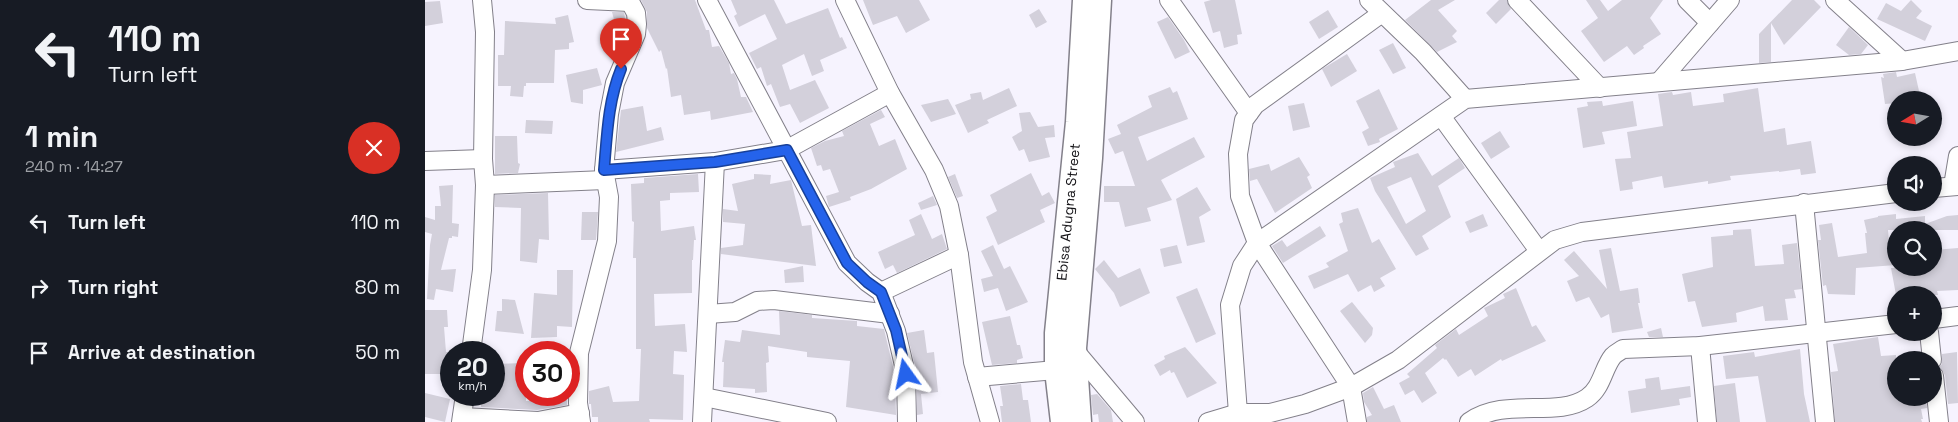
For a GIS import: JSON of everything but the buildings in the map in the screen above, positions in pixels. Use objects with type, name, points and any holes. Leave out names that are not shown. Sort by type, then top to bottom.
[{"type":"main road","name":"Ebisa Adugna Street","points":[[1062,422],[1056,370],[1056,333],[1077,122],[1083,0]]},
{"type":"main road","name":"Ebisa Adugna Street","points":[[1080,422],[1075,348],[1091,158],[1100,0]]},
{"type":"street","points":[[472,341],[482,270],[485,185],[483,159],[485,32],[483,0]]},
{"type":"street","points":[[464,406],[462,420],[538,421],[580,417],[579,354],[607,241],[609,197],[605,175],[609,114],[615,83],[636,34],[637,24],[636,13],[629,1],[587,0]]},
{"type":"street","points":[[707,0],[847,263],[881,292],[896,330],[906,374],[907,422]]},
{"type":"street","points":[[845,0],[890,93],[934,170],[949,206],[959,255],[973,362],[989,422]]},
{"type":"street","points":[[1169,0],[1249,113]]},
{"type":"street","points":[[1369,0],[1423,52],[1465,99]]},
{"type":"street","points":[[1517,0],[1600,88]]},
{"type":"street","points":[[1687,0],[1710,23]]},
{"type":"street","points":[[1659,82],[1730,0]]},
{"type":"street","points":[[1835,0],[1902,61]]},
{"type":"street","points":[[1360,419],[1351,387],[1257,243],[1240,196],[1238,154],[1244,120],[1255,105],[1382,13]]},
{"type":"street","points":[[1238,417],[1230,305],[1242,266],[1257,243],[1465,99],[1902,61],[1958,51]]},
{"type":"street","points":[[485,185],[605,175],[715,162],[787,150],[890,93]]},
{"type":"street","points":[[1441,116],[1539,251]]},
{"type":"street","points":[[1942,187],[1956,186],[1958,156]]},
{"type":"street","points":[[425,161],[483,159]]},
{"type":"street","points":[[702,422],[715,162]]},
{"type":"street","points":[[1208,422],[1270,413],[1305,404],[1351,387],[1398,360],[1555,240],[1582,232],[1887,194]]},
{"type":"street","points":[[1804,203],[1825,422]]},
{"type":"street","points":[[881,292],[959,255]]},
{"type":"street","points":[[707,314],[735,312],[757,302],[775,300],[890,314]]},
{"type":"street","points":[[1942,318],[1958,316]]},
{"type":"street","points":[[1469,422],[1479,415],[1498,409],[1568,406],[1588,398],[1599,384],[1613,356],[1623,349],[1699,346],[1887,325]]},
{"type":"street","points":[[1056,333],[1075,348],[1135,422]]},
{"type":"street","points":[[1699,346],[1707,422]]},
{"type":"street","points":[[977,378],[1056,370]]},
{"type":"street","points":[[704,396],[827,422]]},
{"type":"street","points":[[1937,406],[1939,422]]},
{"type":"route","points":[[621,69],[615,83],[609,114],[604,170],[715,162],[787,150],[847,263],[881,292],[896,330],[906,374]]}]
